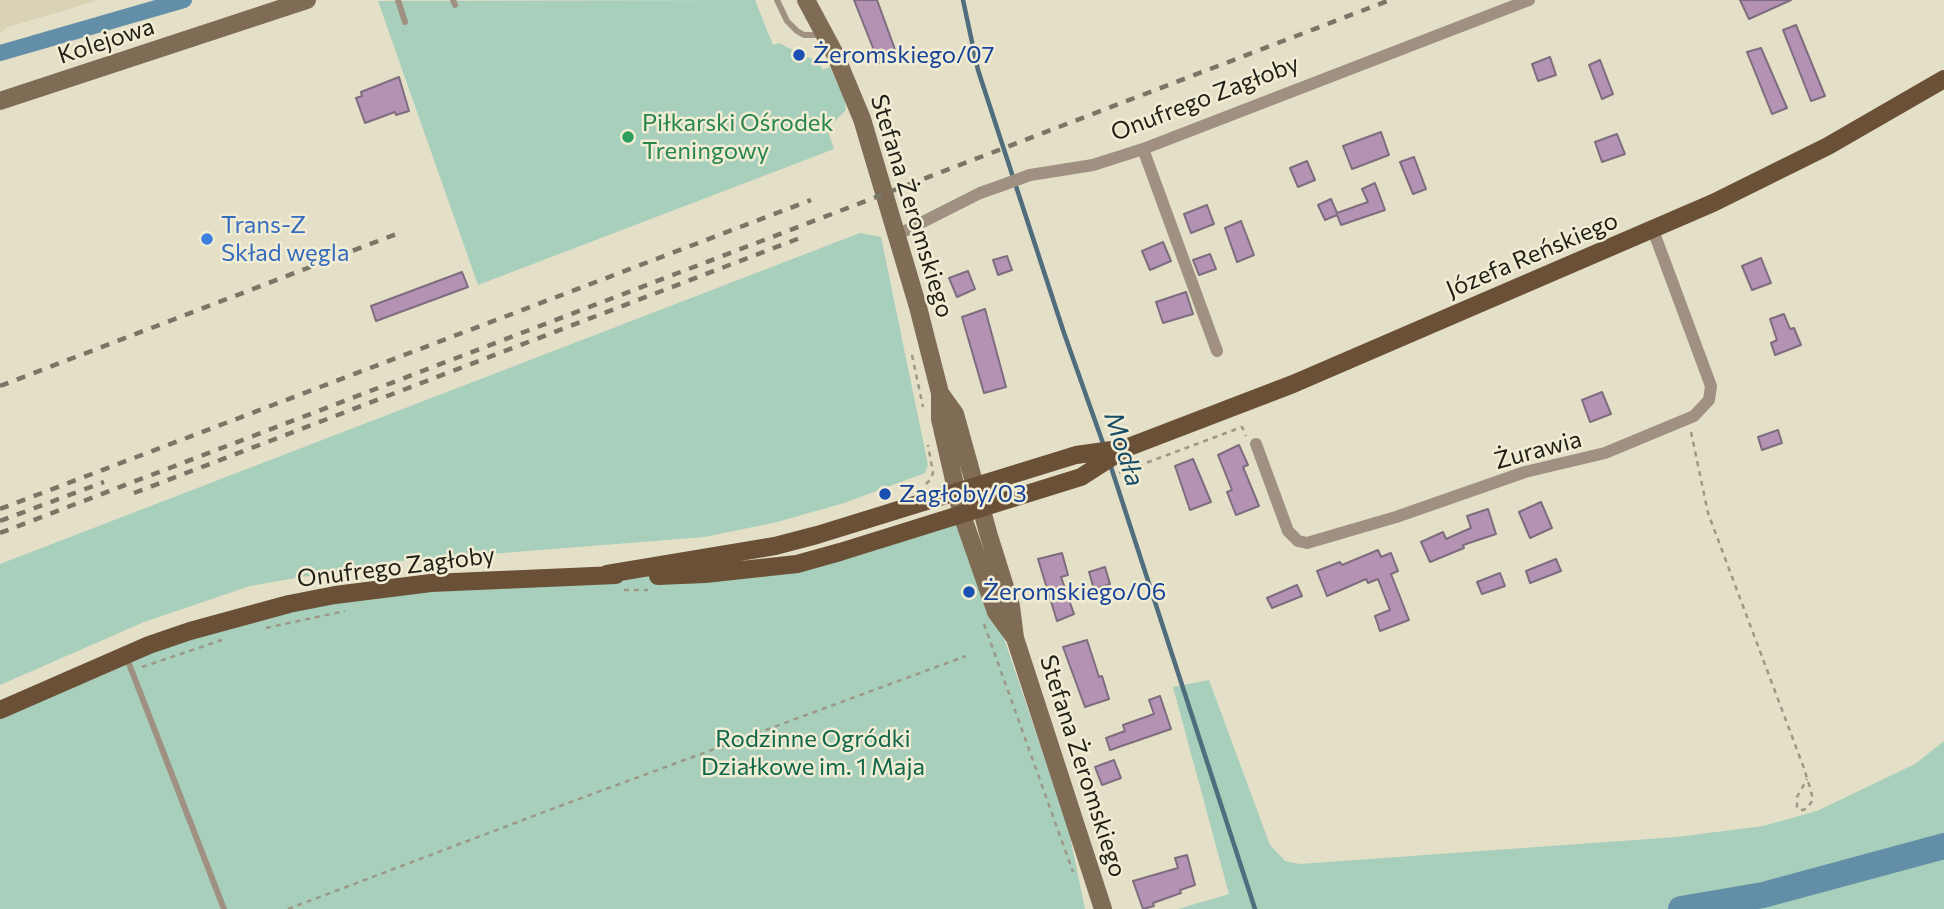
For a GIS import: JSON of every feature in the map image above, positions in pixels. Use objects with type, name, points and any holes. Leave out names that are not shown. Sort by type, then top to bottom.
[{"type":"main road","name":"Józefa Reńskiego","points":[[962,515],[1081,477],[1126,448],[1293,384],[1653,230],[1801,160],[1944,79]]},
{"type":"main road","name":"Józefa Reńskiego","points":[[956,493],[1076,455],[1126,448]]},
{"type":"main road","name":"Onufrego Zagłoby","points":[[607,575],[786,543],[956,493]]},
{"type":"main road","name":"Onufrego Zagłoby","points":[[0,709],[128,663],[190,631],[335,595],[431,583],[607,575],[705,574],[797,564],[962,515]]},
{"type":"street","name":"Kolejowa","points":[[0,101],[307,0]]},
{"type":"street","name":"Stefana Żeromskiego","points":[[806,0],[850,86],[862,119],[940,393],[940,419],[962,515],[996,612],[1016,638]]},
{"type":"street","name":"Onufrego Zagłoby","points":[[897,235],[980,193],[1030,175],[1093,165],[1143,149],[1529,0]]},
{"type":"street","points":[[1143,149],[1217,351]]},
{"type":"street","name":"Żurawia","points":[[1256,444],[1288,531],[1298,541],[1307,543],[1396,517],[1525,472],[1605,453],[1687,419],[1703,410],[1709,400],[1711,386],[1653,230]]},
{"type":"street","name":"Stefana Żeromskiego","points":[[940,393],[955,414],[1012,606],[1016,638],[1103,909]]},
{"type":"lane","points":[[398,0],[405,22]]},
{"type":"lane","points":[[776,0],[787,21],[797,32],[804,35],[825,35]]},
{"type":"lane","points":[[128,663],[224,909]]},
{"type":"path","points":[[910,346],[923,408]]},
{"type":"path","points":[[1687,419],[1708,513],[1807,779],[1813,800],[1802,810],[1797,808],[1797,797],[1807,779]]},
{"type":"path","points":[[1136,466],[1242,427],[1248,442],[1256,444]]},
{"type":"path","points":[[923,486],[933,473],[928,444]]},
{"type":"path","points":[[625,590],[652,590]]},
{"type":"path","points":[[258,630],[350,610]]},
{"type":"path","points":[[981,614],[1074,874]]},
{"type":"path","points":[[128,663],[232,637]]},
{"type":"path","points":[[288,909],[966,656]]},
{"type":"shaded area","points":[[0,0],[99,0],[5,28],[0,34]]},
{"type":"green space","name":"Piłkarski Ośrodek Treningowy","points":[[755,0],[773,45],[779,43],[803,59],[805,56],[818,61],[823,70],[830,67],[845,100],[846,110],[834,122],[826,125],[834,149],[478,285],[378,1]]},
{"type":"green space","points":[[860,233],[881,237],[928,465],[925,473],[844,503],[777,522],[705,537],[388,562],[250,586],[144,622],[0,685],[0,564]]},
{"type":"green space","name":"Rodzinne Ogródki Działkowe im. 1 Maja","points":[[962,515],[1068,827],[1085,909],[0,909],[0,710],[190,631],[431,583],[705,574],[797,564]]},
{"type":"green space","points":[[1209,680],[1270,845],[1285,861],[1300,864],[1677,837],[1763,826],[1817,811],[1915,764],[1944,741],[1944,909],[1178,909],[1229,894],[1173,687]]},
{"type":"building","points":[[854,0],[877,0],[897,55],[879,63]]},
{"type":"building","points":[[1740,0],[1791,0],[1749,19]]},
{"type":"building","points":[[1796,25],[1825,96],[1811,101],[1783,30]]},
{"type":"building","points":[[1761,48],[1787,108],[1772,114],[1747,52]]},
{"type":"building","points":[[1550,57],[1556,75],[1538,81],[1532,64]]},
{"type":"building","points":[[1600,60],[1613,94],[1602,99],[1589,65]]},
{"type":"building","points":[[399,77],[409,111],[396,115],[395,112],[365,123],[356,98],[362,96],[361,92]]},
{"type":"building","points":[[1381,132],[1389,155],[1352,169],[1343,146]]},
{"type":"building","points":[[1617,134],[1625,154],[1602,162],[1595,142]]},
{"type":"building","points":[[1414,157],[1426,189],[1413,194],[1400,162]]},
{"type":"building","points":[[1307,161],[1315,180],[1298,187],[1290,168]]},
{"type":"building","points":[[1375,183],[1385,210],[1341,225],[1337,215],[1325,220],[1318,205],[1331,199],[1337,213],[1368,202],[1362,189]]},
{"type":"building","points":[[1207,205],[1214,224],[1191,233],[1184,214]]},
{"type":"building","points":[[1241,221],[1254,255],[1237,262],[1225,228]]},
{"type":"building","points":[[1163,242],[1171,261],[1150,270],[1142,251]]},
{"type":"building","points":[[1210,254],[1216,269],[1199,275],[1193,260]]},
{"type":"building","points":[[1007,256],[1012,270],[998,275],[993,260]]},
{"type":"building","points":[[1761,258],[1771,283],[1752,290],[1742,266]]},
{"type":"building","points":[[968,271],[975,289],[957,297],[949,278]]},
{"type":"building","points":[[462,272],[468,287],[376,321],[371,306]]},
{"type":"building","points":[[1186,292],[1193,314],[1163,323],[1156,302]]},
{"type":"building","points":[[985,309],[1006,387],[984,393],[962,317]]},
{"type":"building","points":[[1784,314],[1801,345],[1775,355],[1771,343],[1777,340],[1770,319]]},
{"type":"building","points":[[1602,392],[1611,414],[1590,422],[1582,400]]},
{"type":"building","points":[[1778,430],[1782,443],[1762,450],[1758,437]]},
{"type":"building","points":[[1239,445],[1248,465],[1243,467],[1259,506],[1236,515],[1227,492],[1232,490],[1218,455]]},
{"type":"building","points":[[1193,459],[1211,502],[1190,510],[1175,466]]},
{"type":"building","points":[[1541,502],[1552,528],[1530,538],[1519,512]]},
{"type":"building","points":[[1488,509],[1496,534],[1463,545],[1464,548],[1430,562],[1421,542],[1443,532],[1446,539],[1471,528],[1467,516]]},
{"type":"building","points":[[1378,550],[1381,557],[1391,553],[1398,571],[1391,574],[1409,620],[1380,631],[1375,616],[1390,610],[1378,579],[1368,583],[1366,579],[1327,596],[1317,571],[1340,562],[1342,565]]},
{"type":"building","points":[[1062,553],[1068,575],[1061,577],[1074,614],[1057,621],[1038,559]]},
{"type":"building","points":[[1556,559],[1561,571],[1530,583],[1526,571]]},
{"type":"building","points":[[1105,567],[1110,584],[1094,589],[1089,572]]},
{"type":"building","points":[[1500,573],[1505,586],[1482,594],[1477,582]]},
{"type":"building","points":[[1297,585],[1302,596],[1272,608],[1267,598]]},
{"type":"building","points":[[1087,640],[1109,699],[1085,707],[1063,647]]},
{"type":"building","points":[[1160,696],[1171,729],[1110,750],[1106,738],[1125,731],[1123,725],[1154,714],[1149,700]]},
{"type":"building","points":[[1114,760],[1121,778],[1102,785],[1095,767]]},
{"type":"building","points":[[1187,855],[1195,885],[1143,909],[1133,881],[1178,868],[1175,858]]},
{"type":"waterway","points":[[0,53],[184,0]]},
{"type":"waterway","name":"Modła","points":[[963,0],[978,70],[1104,446]]},
{"type":"waterway","name":"Modła","points":[[1110,464],[1255,909]]},
{"type":"waterway","points":[[1681,909],[1763,895],[1944,846]]},
{"type":"railway","points":[[0,533],[1390,0]]},
{"type":"railway","points":[[0,509],[811,200]]},
{"type":"railway","points":[[0,386],[399,233]]},
{"type":"railway","points":[[134,493],[800,238]]},
{"type":"railway","points":[[0,521],[104,482]]},
{"type":"place","name":"Żeromskiego/07","points":[[799,55]]},
{"type":"place","name":"Piłkarski Ośrodek Treningowy","points":[[628,137]]},
{"type":"place","name":"Trans-Z Skład węgla","points":[[207,239]]},
{"type":"place","name":"Zagłoby/03","points":[[885,494]]},
{"type":"place","name":"Żeromskiego/06","points":[[969,592]]}]
